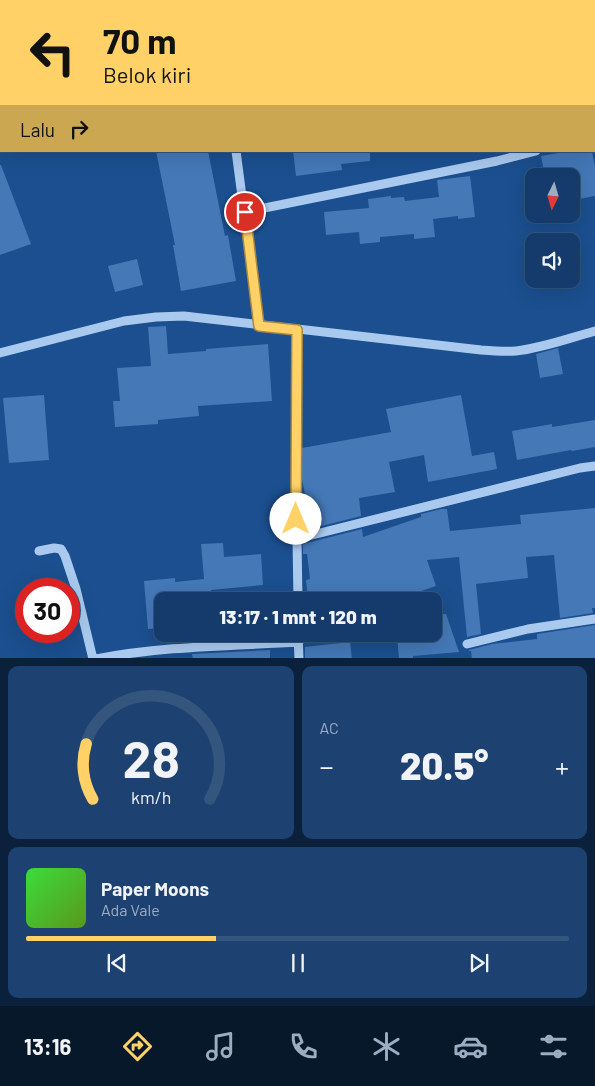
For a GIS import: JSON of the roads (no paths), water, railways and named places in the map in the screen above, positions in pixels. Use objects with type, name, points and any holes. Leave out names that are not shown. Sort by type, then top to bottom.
[{"type":"street","points":[[236,152],[259,326]]},
{"type":"street","points":[[245,212],[497,161],[532,152]]},
{"type":"street","points":[[0,353],[98,328],[144,318],[170,316],[499,351],[516,351],[532,348],[595,331]]},
{"type":"street","points":[[297,330],[296,539],[298,592]]},
{"type":"street","points":[[296,539],[580,468],[595,466]]},
{"type":"street","points":[[39,551],[54,548],[61,549],[65,556],[95,658],[251,642]]},
{"type":"street","points":[[467,644],[528,629],[595,619]]},
{"type":"street","points":[[299,642],[299,658]]}]
